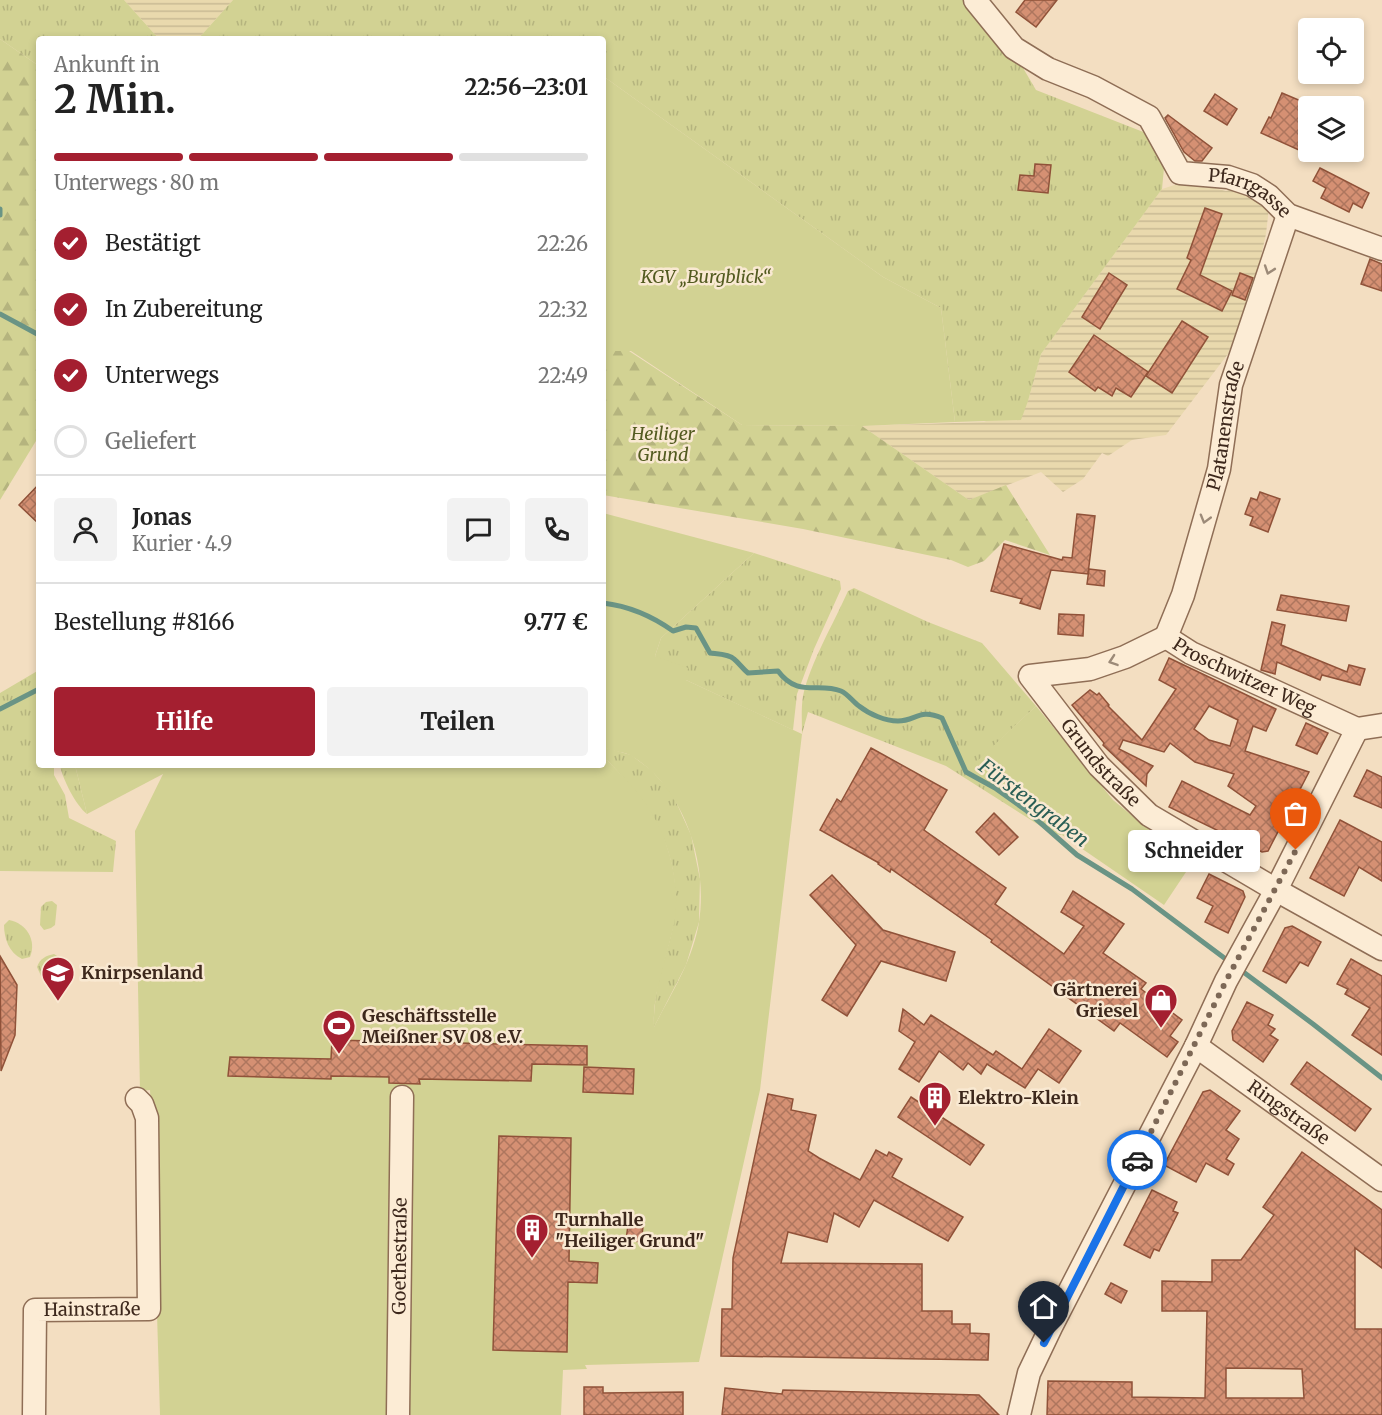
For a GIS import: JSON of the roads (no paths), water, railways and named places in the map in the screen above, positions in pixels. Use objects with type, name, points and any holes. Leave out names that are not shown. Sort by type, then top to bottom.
[{"type":"street","name":"Pfarrgasse","points":[[975,0],[1014,48],[1048,69],[1093,87],[1149,117],[1180,173],[1228,177],[1252,185],[1269,196],[1288,215],[1382,249]]},
{"type":"street","name":"Platanenstraße","points":[[1166,637],[1183,595],[1219,469],[1231,384],[1288,215]]},
{"type":"street","name":"Proschwitzer Weg","points":[[1030,676],[1090,669],[1125,657],[1166,637],[1191,653],[1357,729]]},
{"type":"street","name":"Grundstraße","points":[[1030,676],[1099,766],[1149,815],[1382,949]]},
{"type":"street","points":[[1019,1415],[1029,1374],[1196,1046],[1226,981],[1276,890],[1357,729],[1382,725]]},
{"type":"street","name":"Ringstraße","points":[[1196,1046],[1382,1180]]},
{"type":"street","name":"Goethestraße","points":[[398,1415],[402,1097]]},
{"type":"street","name":"Hainstraße","points":[[34,1415],[35,1310],[149,1309],[147,1118],[142,1104],[137,1100]]},
{"type":"waterway","points":[[0,209],[0,215]]},
{"type":"waterway","points":[[0,314],[36,333]]},
{"type":"waterway","name":"Fürstengraben","points":[[606,604],[640,612],[673,631],[686,627],[696,628],[710,653],[732,657],[748,673],[778,671],[793,684],[801,687],[841,691],[867,712],[888,720],[898,721],[928,714],[942,718],[966,772],[995,788],[1027,811],[1077,855],[1132,889],[1231,963]]},
{"type":"waterway","name":"Fürstengraben","points":[[0,709],[36,691]]},
{"type":"waterway","name":"Fürstengraben","points":[[1238,968],[1382,1078]]},
{"type":"place","name":"Schneider","points":[[1296,850]]},
{"type":"place","name":"Knirpsenland","points":[[58,1002]]},
{"type":"place","name":"Gärtnerei Griesel","points":[[1161,1029]]},
{"type":"place","name":"Geschäftsstelle Meißner SV 08 e.V.","points":[[339,1055]]},
{"type":"place","name":"Elektro-Klein","points":[[935,1127]]},
{"type":"place","name":"Turnhalle \"Heiliger Grund\"","points":[[532,1259]]},
{"type":"park label","name":"KGV „Burgblick“","points":[[706,277]]},
{"type":"park label","name":"Heiliger Grund","points":[[663,444]]}]
